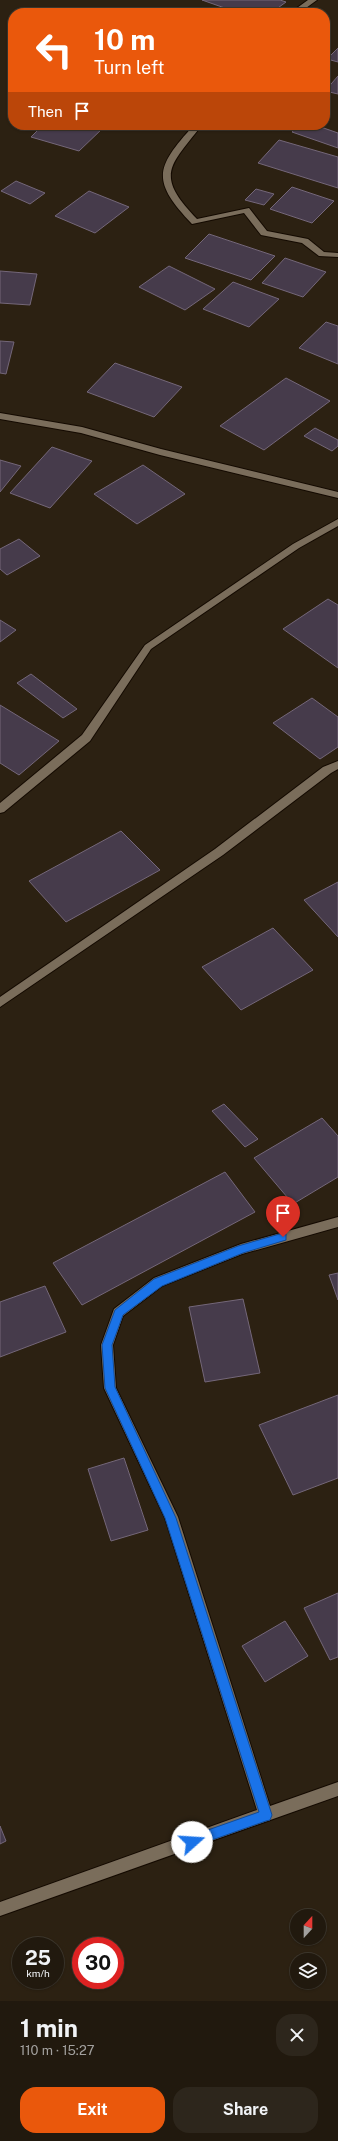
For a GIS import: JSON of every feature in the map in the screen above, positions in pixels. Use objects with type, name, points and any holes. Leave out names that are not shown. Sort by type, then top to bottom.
[{"type":"street","points":[[301,8],[313,0]]},
{"type":"street","points":[[194,130],[174,156],[166,171],[170,186],[179,205],[195,222],[246,210],[264,233],[305,241],[322,254],[338,255]]},
{"type":"street","points":[[0,416],[82,430],[160,452],[338,495]]},
{"type":"street","points":[[0,810],[86,738],[148,647],[296,546],[338,522]]},
{"type":"street","points":[[0,1003],[219,852],[327,770],[338,764]]},
{"type":"street","points":[[266,1815],[171,1518],[110,1388],[107,1345],[118,1313],[158,1282],[241,1249],[338,1222]]},
{"type":"street","points":[[0,1909],[338,1788]]},
{"type":"building","points":[[202,0],[280,0],[286,2],[278,8],[225,8]]},
{"type":"building","points":[[338,48],[338,62],[330,60],[330,56]]},
{"type":"building","points":[[338,76],[338,94],[330,92],[330,85]]},
{"type":"building","points":[[38,130],[101,130],[79,151],[31,137]]},
{"type":"building","points":[[294,130],[329,130],[338,133],[338,148],[292,132]]},
{"type":"building","points":[[279,140],[338,157],[338,188],[258,163]]},
{"type":"building","points":[[16,181],[45,193],[30,204],[1,191]]},
{"type":"building","points":[[292,187],[334,201],[312,223],[270,209]]},
{"type":"building","points":[[256,189],[274,194],[264,205],[245,200]]},
{"type":"building","points":[[89,191],[129,207],[95,233],[55,216]]},
{"type":"building","points":[[209,234],[275,256],[251,280],[185,258]]},
{"type":"building","points":[[285,258],[326,272],[303,297],[262,283]]},
{"type":"building","points":[[169,266],[215,289],[185,310],[139,287]]},
{"type":"building","points":[[0,271],[37,274],[30,305],[0,303]]},
{"type":"building","points":[[233,282],[279,299],[249,327],[203,309]]},
{"type":"building","points":[[326,322],[338,326],[338,364],[299,348]]},
{"type":"building","points":[[0,341],[14,342],[6,374],[0,373]]},
{"type":"building","points":[[115,363],[182,387],[154,417],[87,392]]},
{"type":"building","points":[[286,378],[330,401],[264,450],[220,426]]},
{"type":"building","points":[[315,428],[338,440],[338,446],[332,451],[304,436]]},
{"type":"building","points":[[52,447],[92,461],[50,508],[10,493]]},
{"type":"building","points":[[0,460],[21,466],[0,492]]},
{"type":"building","points":[[143,465],[185,494],[137,524],[94,494]]},
{"type":"building","points":[[19,539],[40,556],[7,575],[0,569],[0,549]]},
{"type":"building","points":[[328,599],[338,605],[338,668],[283,629]]},
{"type":"building","points":[[0,620],[16,630],[0,642]]},
{"type":"building","points":[[31,674],[77,709],[63,718],[17,683]]},
{"type":"building","points":[[312,698],[338,717],[338,747],[320,759],[273,723]]},
{"type":"building","points":[[0,705],[59,741],[19,775],[0,763]]},
{"type":"building","points":[[121,831],[160,870],[66,922],[29,881]]},
{"type":"building","points":[[338,882],[338,937],[304,900]]},
{"type":"building","points":[[273,928],[313,970],[241,1010],[202,967]]},
{"type":"building","points":[[224,1104],[258,1139],[245,1147],[212,1111]]},
{"type":"building","points":[[322,1118],[338,1136],[338,1177],[293,1204],[254,1158]]},
{"type":"building","points":[[225,1172],[255,1212],[82,1305],[53,1263]]},
{"type":"building","points":[[338,1273],[338,1300],[329,1275]]},
{"type":"building","points":[[45,1286],[66,1332],[0,1357],[0,1302]]},
{"type":"building","points":[[243,1299],[260,1373],[205,1382],[189,1307]]},
{"type":"building","points":[[338,1395],[338,1478],[293,1495],[259,1425]]},
{"type":"building","points":[[124,1458],[148,1530],[111,1541],[88,1469]]},
{"type":"building","points":[[338,1593],[338,1657],[330,1660],[304,1608]]},
{"type":"building","points":[[285,1621],[308,1656],[265,1682],[242,1646]]},
{"type":"building","points":[[0,1826],[6,1841],[0,1844]]},
{"type":"route","points":[[192,1842],[266,1815],[171,1518],[110,1388],[107,1345],[118,1313],[158,1282],[241,1249],[283,1237]]}]
